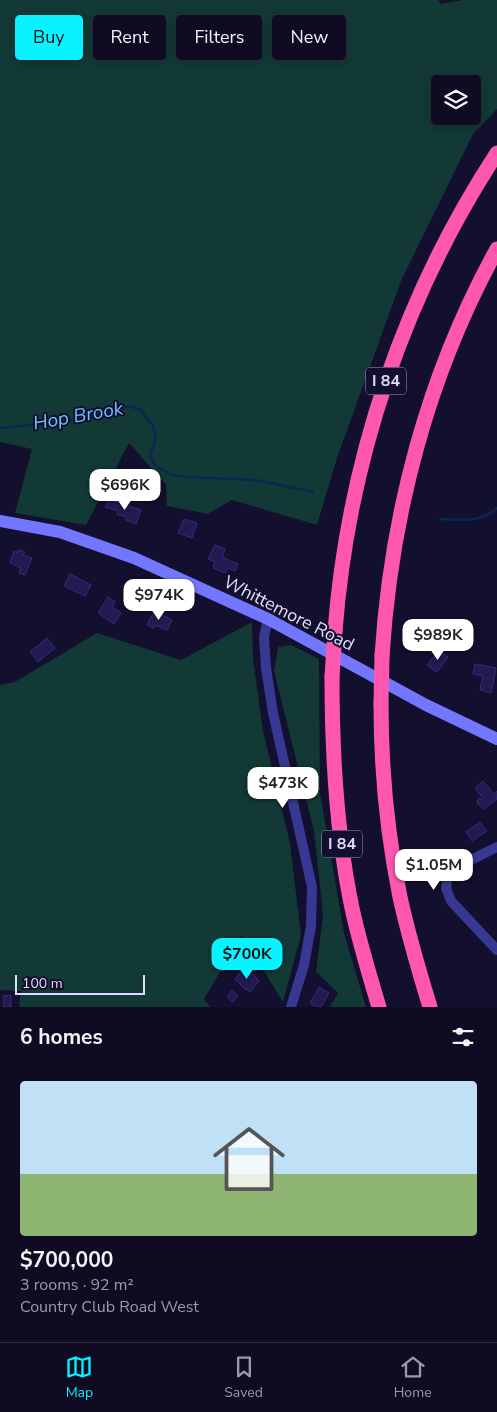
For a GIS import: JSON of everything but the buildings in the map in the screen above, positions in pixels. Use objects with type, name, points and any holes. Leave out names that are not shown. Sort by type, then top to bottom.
[{"type":"highway","name":"I 84","points":[[379,1007],[354,915],[345,868],[335,787],[332,677],[339,584],[353,503],[364,454],[385,383],[414,308],[432,269],[469,198],[497,153]]},
{"type":"highway","name":"I 84","points":[[430,1007],[409,935],[394,860],[384,782],[381,704],[386,608],[394,552],[408,482],[420,435],[444,362],[459,326],[497,249]]},
{"type":"main road","name":"Whittemore Road","points":[[0,520],[60,532],[134,558],[268,619],[426,705],[497,739]]},
{"type":"street","points":[[268,619],[264,637],[266,668],[272,704],[312,887],[311,926],[304,965],[291,1007]]},
{"type":"street","points":[[497,847],[453,868],[448,876],[446,888],[451,902],[497,950]]},
{"type":"green space","points":[[0,0],[438,0],[441,4],[462,0],[497,0],[497,109],[473,134],[401,281],[337,458],[317,525],[232,500],[208,514],[167,506],[166,485],[129,443],[86,525],[15,513],[32,449],[0,442]]},
{"type":"green space","points":[[252,622],[253,658],[263,731],[290,843],[301,935],[283,1002],[242,935],[204,999],[210,1007],[19,1007],[21,991],[0,990],[0,685],[15,682],[97,633],[181,660]]},
{"type":"green space","points":[[291,645],[319,659],[320,793],[344,933],[366,1007],[330,1007],[338,993],[316,972],[323,915],[314,831],[274,671],[278,647]]},
{"type":"waterway","name":"Hop Brook","points":[[0,428],[60,422],[99,415],[129,406],[141,410],[153,426],[156,438],[150,455],[155,465],[169,474],[187,477],[256,480],[313,492]]},
{"type":"waterway","name":"Hop Brook","points":[[440,519],[470,520],[491,513],[497,508]]}]
